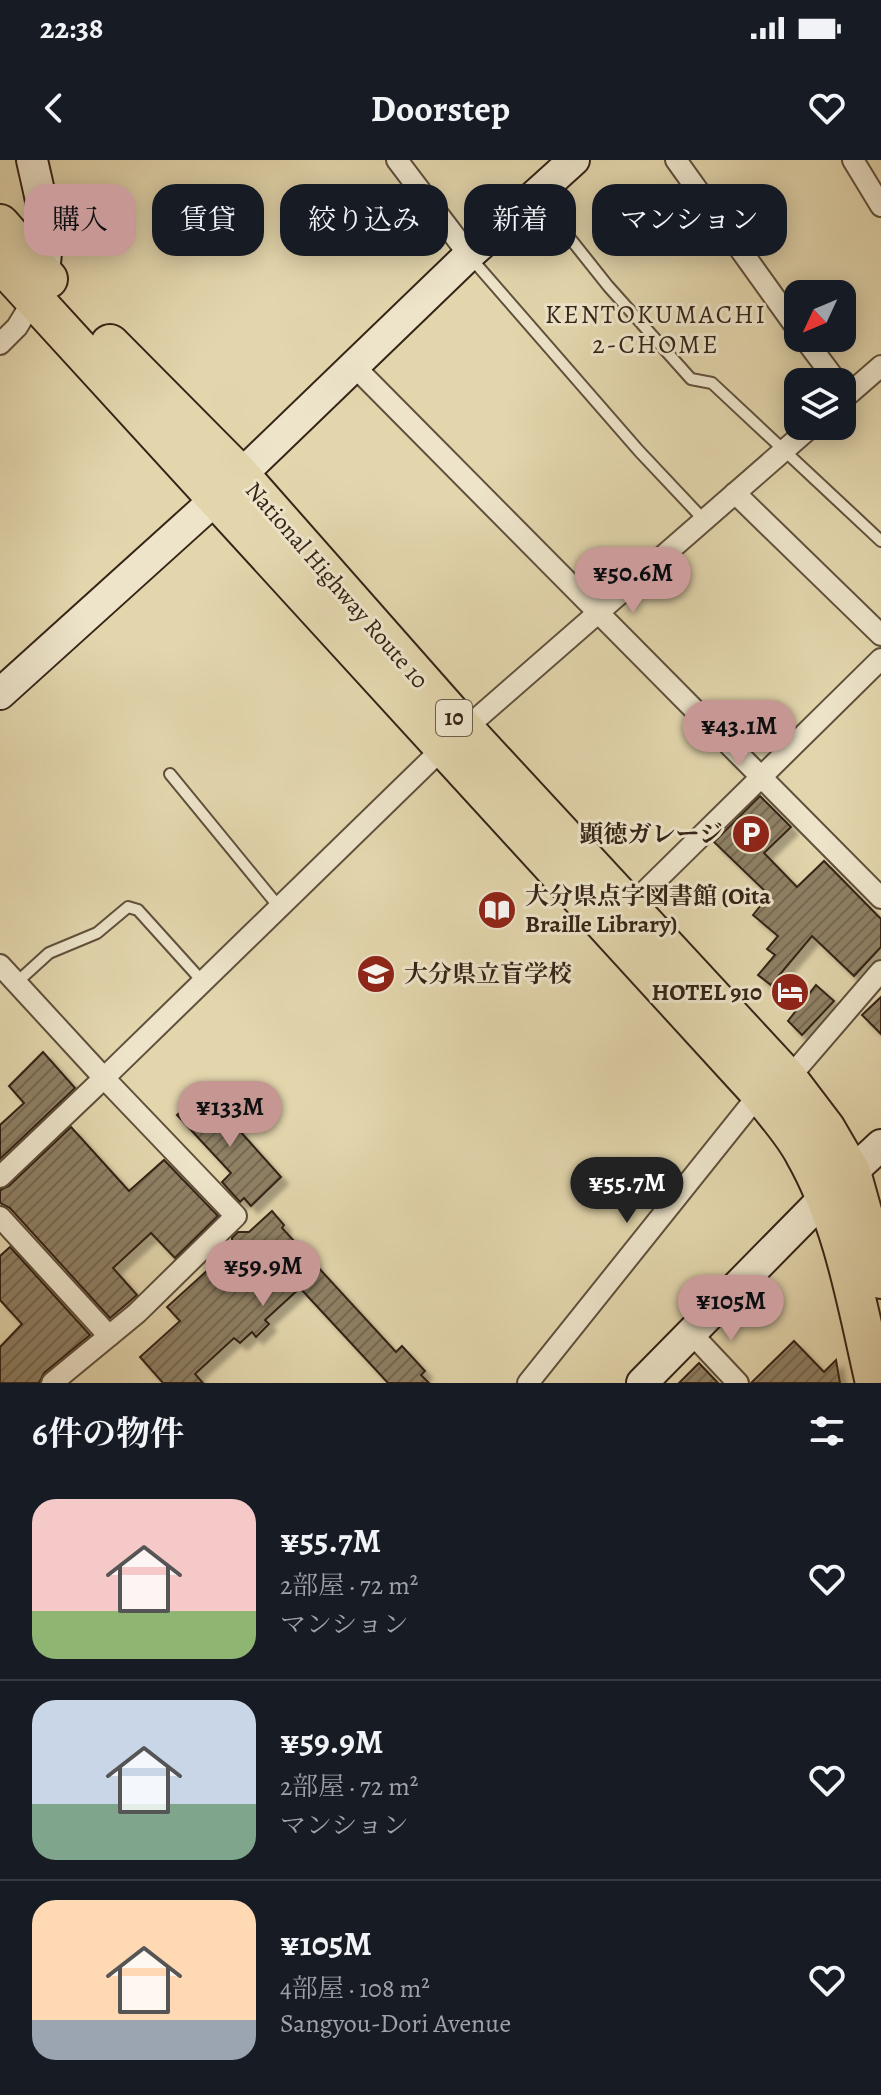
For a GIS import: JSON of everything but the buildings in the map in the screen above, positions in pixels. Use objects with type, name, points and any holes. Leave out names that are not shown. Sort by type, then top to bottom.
[{"type":"highway","name":"National Highway Route 10","points":[[0,224],[39,286],[229,487],[454,739],[774,1086],[826,1129],[838,1184]]},
{"type":"highway","name":"National Highway Route 10","points":[[0,262],[39,286]]},
{"type":"highway","name":"National Highway Route 10","points":[[454,739],[628,908],[774,1086]]},
{"type":"highway","name":"10","points":[[838,1184],[881,1279]]},
{"type":"highway","name":"10","points":[[838,1184],[848,1265],[875,1383]]},
{"type":"street","points":[[0,344],[17,327],[39,286],[48,235],[32,160]]},
{"type":"street","points":[[397,160],[464,248]]},
{"type":"street","points":[[548,184],[574,160]]},
{"type":"street","points":[[676,160],[784,310]]},
{"type":"street","points":[[853,160],[881,206]]},
{"type":"street","points":[[2,688],[229,487],[468,256]]},
{"type":"street","points":[[353,365],[881,898]]},
{"type":"street","points":[[856,382],[881,366]]},
{"type":"street","points":[[0,1177],[454,739],[796,440]]},
{"type":"street","points":[[735,493],[881,635]]},
{"type":"street","points":[[628,908],[881,659]]},
{"type":"street","points":[[0,965],[236,1216],[137,1313],[52,1383]]},
{"type":"street","points":[[528,1383],[774,1086],[881,971]]},
{"type":"street","points":[[642,1383],[838,1184],[881,1145]]},
{"type":"street","points":[[0,1217],[109,1336]]},
{"type":"street","points":[[691,1333],[738,1383]]},
{"type":"lane","points":[[576,246],[691,379],[712,383],[881,541]]},
{"type":"lane","points":[[470,256],[639,451],[704,520]]},
{"type":"lane","points":[[170,774],[279,907]]},
{"type":"lane","points":[[16,983],[49,953],[97,933],[128,907],[138,910],[203,982]]},
{"type":"place","name":"顕徳ガレージ","points":[[751,834]]},
{"type":"place","name":"大分県点字図書館 (Oita Braille Library)","points":[[497,910]]},
{"type":"place","name":"大分県立盲学校","points":[[376,974]]},
{"type":"place","name":"HOTEL 910","points":[[790,992]]},
{"type":"district","name":"KENTOKUMACHI 2-CHOME","points":[[656,329]]}]
